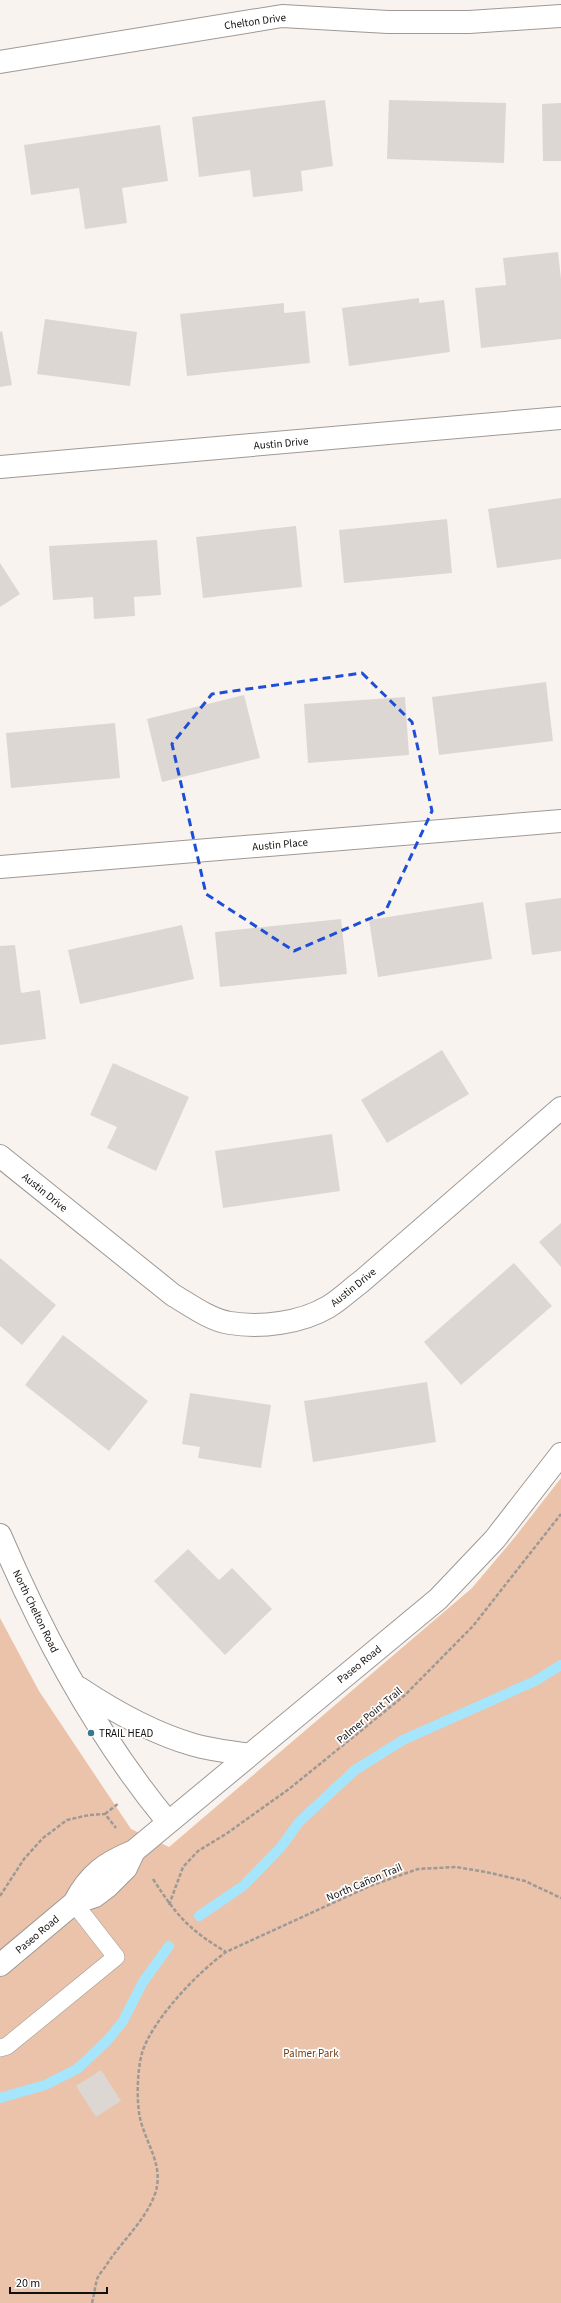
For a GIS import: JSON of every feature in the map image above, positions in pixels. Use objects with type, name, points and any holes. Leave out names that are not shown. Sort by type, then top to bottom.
[{"type":"street","name":"Chelton Drive","points":[[0,62],[282,16],[388,22],[469,22],[561,16]]},
{"type":"street","name":"Austin Drive","points":[[0,467],[561,418]]},
{"type":"street","name":"Austin Place","points":[[0,867],[561,821]]},
{"type":"street","name":"Austin Drive","points":[[0,1156],[173,1295],[200,1310],[229,1323],[262,1324],[297,1319],[327,1307],[362,1281],[561,1108]]},
{"type":"street","name":"Paseo Road","points":[[0,1965],[74,1903],[95,1896],[107,1887],[126,1868],[134,1851],[438,1599],[495,1539],[561,1454]]},
{"type":"street","name":"North Chelton Road","points":[[0,1535],[20,1582],[74,1685],[147,1797],[168,1822]]},
{"type":"street","points":[[74,1685],[137,1723],[164,1734],[194,1745],[249,1755]]},
{"type":"lane","points":[[0,2048],[8,2046],[116,1957],[74,1903]]},
{"type":"path","name":"Palmer Point Trail","points":[[226,1952],[198,1935],[183,1922],[169,1905],[183,1867],[198,1851],[226,1834],[288,1789],[406,1695],[473,1626],[561,1514]]},
{"type":"path","points":[[0,1896],[24,1859],[43,1838],[67,1820],[89,1815],[105,1814],[134,1851]]},
{"type":"path","name":"North Cañon Trail","points":[[92,2303],[98,2278],[146,2212],[155,2194],[158,2172],[153,2151],[141,2122],[137,2092],[142,2053],[157,2024],[184,1990],[211,1963],[226,1952],[370,1886],[418,1869],[456,1867],[486,1872],[525,1881],[561,1898]]},
{"type":"highlighted area","points":[[362,673],[412,722],[432,811],[385,912],[294,951],[206,894],[172,744],[212,694]]},
{"type":"green space","name":"Palmer Park","points":[[561,1478],[561,2303],[0,2303],[0,1618],[39,1691],[131,1829],[169,1847],[472,1588],[515,1537]]},
{"type":"building","points":[[325,100],[333,166],[301,171],[303,191],[253,197],[250,170],[199,177],[192,117]]},
{"type":"building","points":[[389,100],[506,103],[504,163],[387,159]]},
{"type":"building","points":[[561,103],[561,161],[543,161],[542,104]]},
{"type":"building","points":[[160,125],[168,181],[122,188],[127,223],[85,229],[79,188],[31,195],[24,145]]},
{"type":"building","points":[[558,252],[561,279],[561,339],[481,348],[475,288],[506,285],[503,258]]},
{"type":"building","points":[[419,298],[419,303],[444,300],[450,352],[349,366],[342,308]]},
{"type":"building","points":[[284,303],[284,313],[305,311],[310,363],[187,376],[180,314]]},
{"type":"building","points":[[45,319],[137,332],[130,386],[37,374]]},
{"type":"building","points":[[2,331],[12,385],[0,387],[0,332]]},
{"type":"building","points":[[561,498],[561,559],[497,568],[488,509]]},
{"type":"building","points":[[447,519],[452,573],[344,583],[339,530]]},
{"type":"building","points":[[296,526],[302,587],[203,598],[196,537]]},
{"type":"building","points":[[157,540],[161,595],[134,597],[135,616],[94,619],[93,597],[53,600],[49,546]]},
{"type":"building","points":[[0,563],[20,594],[0,607]]},
{"type":"building","points":[[546,682],[553,741],[439,755],[432,697]]},
{"type":"building","points":[[244,695],[260,758],[162,782],[147,719]]},
{"type":"building","points":[[405,697],[409,755],[308,763],[304,704]]},
{"type":"building","points":[[115,723],[120,778],[11,788],[6,733]]},
{"type":"building","points":[[561,898],[561,951],[532,955],[525,903]]},
{"type":"building","points":[[483,902],[492,959],[378,977],[369,920]]},
{"type":"building","points":[[341,919],[347,974],[220,987],[215,932]]},
{"type":"building","points":[[182,925],[194,979],[80,1004],[68,950]]},
{"type":"building","points":[[15,945],[21,993],[40,990],[46,1039],[0,1045],[0,946]]},
{"type":"building","points":[[442,1050],[469,1094],[387,1143],[361,1100]]},
{"type":"building","points":[[113,1063],[189,1097],[156,1171],[107,1148],[117,1127],[90,1115]]},
{"type":"building","points":[[332,1134],[340,1191],[223,1208],[215,1151]]},
{"type":"building","points":[[561,1223],[561,1267],[539,1242]]},
{"type":"building","points":[[0,1258],[56,1305],[22,1345],[0,1326]]},
{"type":"building","points":[[514,1263],[552,1306],[461,1385],[424,1342]]},
{"type":"building","points":[[63,1335],[148,1401],[109,1451],[25,1385]]},
{"type":"building","points":[[427,1382],[436,1442],[313,1462],[304,1401]]},
{"type":"building","points":[[190,1393],[271,1405],[261,1468],[198,1458],[200,1447],[182,1444]]},
{"type":"building","points":[[188,1549],[219,1580],[232,1568],[272,1609],[225,1655],[154,1581]]},
{"type":"building","points":[[101,2070],[121,2101],[96,2117],[76,2086]]},
{"type":"waterway","points":[[199,1916],[243,1886],[281,1847],[299,1822],[355,1770],[403,1740],[535,1681],[561,1665]]},
{"type":"waterway","points":[[0,2098],[45,2085],[77,2069],[107,2041],[123,2021],[143,1982],[169,1946]]},
{"type":"place","name":"TRAIL HEAD","points":[[91,1733]]}]
